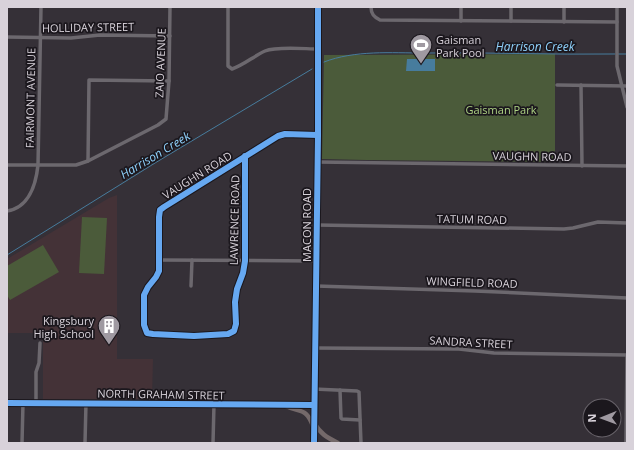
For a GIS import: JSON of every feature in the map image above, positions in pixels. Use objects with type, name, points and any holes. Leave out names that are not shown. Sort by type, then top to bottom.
[{"type":"main road","name":"MACON ROAD","points":[[314,443],[318,7]]},
{"type":"main road","name":"NORTH GRAHAM STREET","points":[[7,403],[314,405]]},
{"type":"main road","points":[[284,405],[291,409],[303,411],[310,418],[314,429]]},
{"type":"main road","points":[[314,423],[322,434],[338,443]]},
{"type":"street","name":"FAIRMONT AVENUE","points":[[7,211],[21,206],[31,194],[36,178],[38,165],[41,7]]},
{"type":"street","name":"ZAIO AVENUE","points":[[88,161],[158,125],[166,119],[169,81],[170,7]]},
{"type":"street","points":[[228,7],[228,66],[232,69],[266,51],[276,49],[318,49]]},
{"type":"street","points":[[371,7],[371,12],[374,17],[380,20],[617,22]]},
{"type":"street","points":[[461,7],[461,21]]},
{"type":"street","points":[[511,7],[511,21]]},
{"type":"street","points":[[564,7],[564,22]]},
{"type":"street","points":[[617,7],[616,60],[617,70],[627,107]]},
{"type":"street","name":"HOLLIDAY STREET","points":[[7,37],[71,38],[100,34],[170,36]]},
{"type":"street","points":[[7,165],[76,165],[88,161],[89,80],[169,81]]},
{"type":"street","points":[[557,85],[627,86]]},
{"type":"street","points":[[581,85],[582,166]]},
{"type":"street","name":"VAUGHN ROAD","points":[[234,331],[228,334],[194,336],[147,333],[144,325],[144,295],[159,271],[160,210],[278,136],[285,134],[318,135]]},
{"type":"street","name":"LAWRENCE ROAD","points":[[234,331],[236,324],[237,289],[243,273],[245,260],[246,156]]},
{"type":"street","name":"VAUGHN ROAD","points":[[317,162],[627,166]]},
{"type":"street","name":"TATUM ROAD","points":[[317,225],[564,229],[598,222],[627,222]]},
{"type":"street","points":[[160,260],[316,261]]},
{"type":"street","points":[[191,286],[192,260]]},
{"type":"street","name":"WINGFIELD ROAD","points":[[316,286],[627,298]]},
{"type":"street","points":[[36,403],[36,372],[40,363],[40,343]]},
{"type":"street","name":"SANDRA STREET","points":[[315,348],[459,349],[494,353],[627,355]]},
{"type":"street","points":[[626,443],[627,355]]},
{"type":"street","points":[[314,389],[359,392],[361,443]]},
{"type":"street","points":[[340,390],[341,418],[360,420]]},
{"type":"street","points":[[22,443],[23,403]]},
{"type":"street","points":[[85,443],[86,403]]},
{"type":"street","points":[[213,443],[214,404]]},
{"type":"shaded area","points":[[117,195],[117,359],[153,359],[152,399],[43,399],[43,333],[7,333],[7,259],[109,198]]},
{"type":"green space","name":"Gaisman Park","points":[[555,54],[555,162],[322,159],[324,55]]},
{"type":"green space","points":[[82,217],[107,218],[104,274],[79,273]]},
{"type":"green space","points":[[43,245],[59,272],[10,300],[7,295],[7,266]]},
{"type":"water","name":"Gaisman Park Pool","points":[[407,59],[435,59],[435,71],[406,71]]},
{"type":"waterway","name":"Harrison Creek","points":[[324,62],[336,58],[373,53],[615,54]]},
{"type":"waterway","name":"Harrison Creek","points":[[618,54],[627,54]]},
{"type":"waterway","name":"Harrison Creek","points":[[7,255],[155,163],[312,69]]},
{"type":"cycle path","points":[[314,443],[318,7]]},
{"type":"cycle path","points":[[245,156],[245,261],[243,273],[237,289],[235,302],[236,324],[234,331],[228,334],[194,336],[147,333],[144,325],[144,295],[159,271],[160,210],[164,207],[278,136],[285,134],[318,135]]},
{"type":"cycle path","points":[[7,403],[314,405]]},
{"type":"place","name":"Gaisman Park Pool","points":[[421,64]]},
{"type":"place","name":"Kingsbury High School","points":[[109,346]]}]
